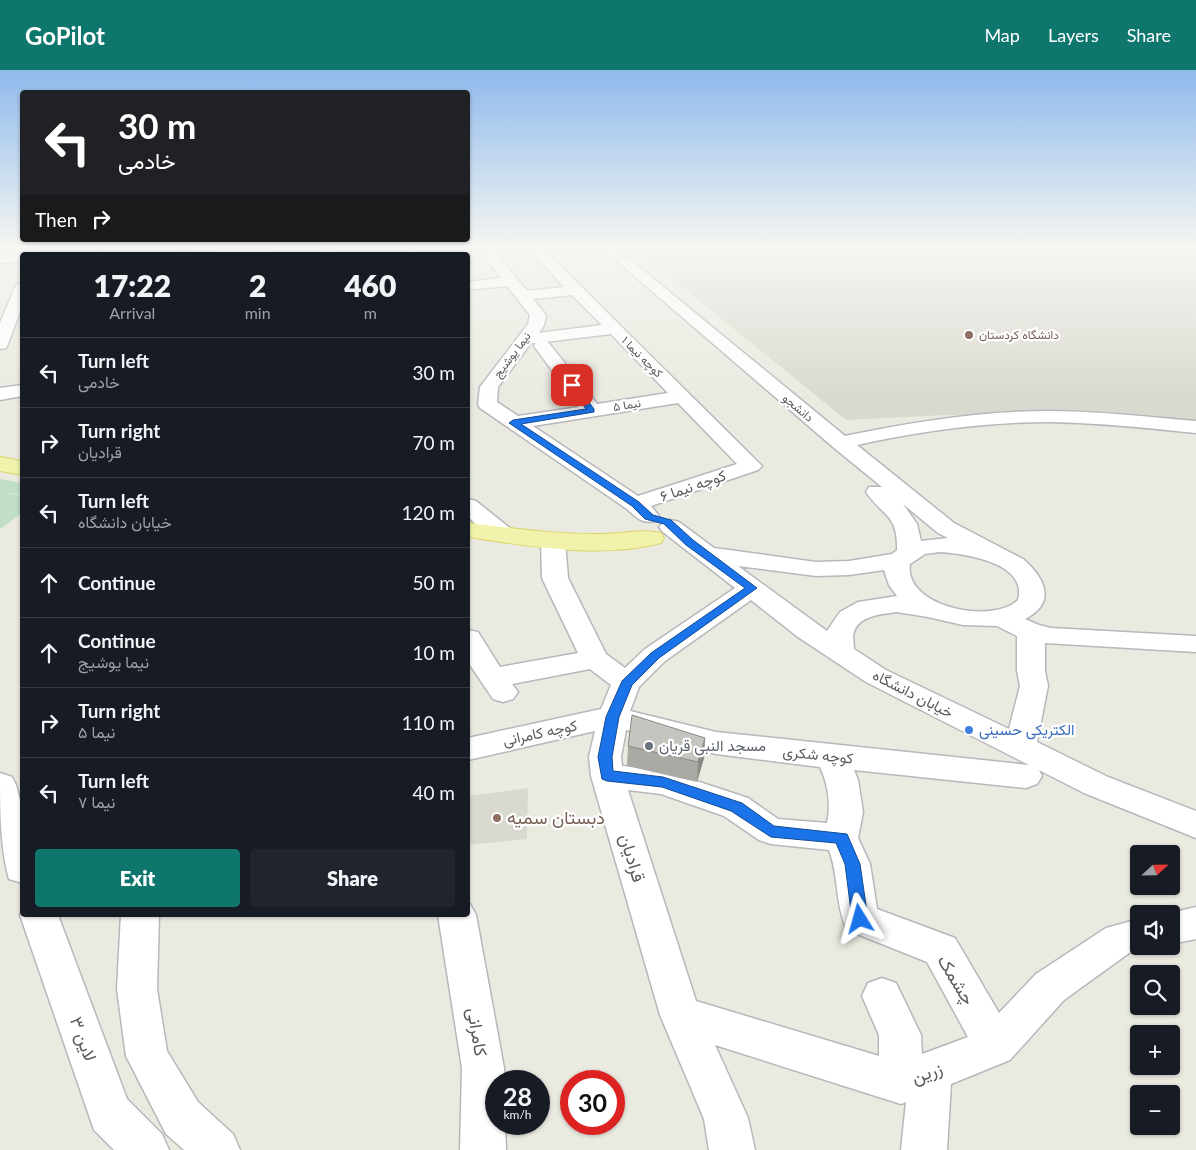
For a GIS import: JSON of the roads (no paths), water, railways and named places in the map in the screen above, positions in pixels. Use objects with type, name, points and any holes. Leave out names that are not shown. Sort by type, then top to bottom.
[{"type":"main road","points":[[0,454],[20,457]]},
{"type":"main road","points":[[0,464],[20,468]]},
{"type":"main road","points":[[470,530],[553,542],[607,542],[650,524]]},
{"type":"street","points":[[1,340],[17,315],[20,298]]},
{"type":"street","name":"نیما یوشیج","points":[[487,404],[489,386],[536,325],[538,315],[526,298]]},
{"type":"street","name":"کوچه نیما ۱","points":[[583,298],[751,466]]},
{"type":"street","name":"دانشجو","points":[[652,298],[900,512],[910,536],[904,556],[896,569],[898,580],[905,591],[935,610]]},
{"type":"street","name":"دانشجو","points":[[668,298],[840,443],[946,528],[997,556]]},
{"type":"street","points":[[525,339],[614,329]]},
{"type":"street","points":[[1,340],[20,336]]},
{"type":"street","points":[[542,346],[591,410]]},
{"type":"street","points":[[0,394],[20,391]]},
{"type":"street","name":"نیما ۵","points":[[513,423],[682,397]]},
{"type":"street","points":[[470,410],[487,404],[650,524]]},
{"type":"street","points":[[840,443],[886,432],[944,424],[1029,417],[1095,419],[1196,427]]},
{"type":"street","name":"کوچه نیما ۶","points":[[650,524],[751,466]]},
{"type":"street","points":[[470,508],[502,534]]},
{"type":"street","name":"خیابان دانشگاه","points":[[650,524],[705,554],[840,653],[876,676],[1023,762],[1096,785],[1196,825]]},
{"type":"street","points":[[553,542],[555,578],[595,659],[626,684]]},
{"type":"street","points":[[705,554],[816,569],[849,568],[904,556],[922,547],[940,545],[978,549],[997,556],[1015,566],[1028,578],[1033,591],[1030,603],[1020,612],[1001,618],[980,620],[897,604],[867,608],[848,618],[840,632],[840,653]]},
{"type":"street","name":"قرادیان","points":[[732,1150],[726,1118],[680,1015],[607,776],[605,757],[613,717],[626,684],[655,655],[752,588]]},
{"type":"street","points":[[1001,618],[1031,632],[1052,636],[1196,644]]},
{"type":"street","points":[[1023,762],[1034,686],[1031,671],[1031,632]]},
{"type":"street","points":[[470,641],[498,686],[595,659]]},
{"type":"street","name":"کوچه شکری","points":[[613,717],[716,743],[832,757],[1023,762]]},
{"type":"street","name":"کوچه کامرانی","points":[[470,749],[613,717]]},
{"type":"street","points":[[607,776],[663,782],[736,807],[771,831],[841,838],[846,812],[842,780],[832,757]]},
{"type":"street","points":[[0,785],[20,861]]},
{"type":"street","name":"چشمک","points":[[841,838],[852,864],[860,919],[941,950],[995,1046]]},
{"type":"street","name":"لاین ۳","points":[[40,917],[110,1114],[146,1150]]},
{"type":"street","points":[[140,917],[138,989],[147,1056],[182,1118],[217,1150]]},
{"type":"street","name":"کامرانی","points":[[457,917],[483,1068],[483,1150]]},
{"type":"street","points":[[1180,926],[1196,923]]},
{"type":"street","name":"زرین","points":[[680,1015],[916,1077],[995,1046],[1050,987],[1119,940],[1130,937]]},
{"type":"street","points":[[882,996],[900,1034],[916,1077],[924,1150]]},
{"type":"place","name":"دانشگاه کردستان","points":[[969,335]]},
{"type":"place","name":"الکتریکی حسینی","points":[[969,730]]},
{"type":"place","name":"مسجد النبی قریان","points":[[649,746]]},
{"type":"place","name":"دبستان سمیه","points":[[497,818]]}]
